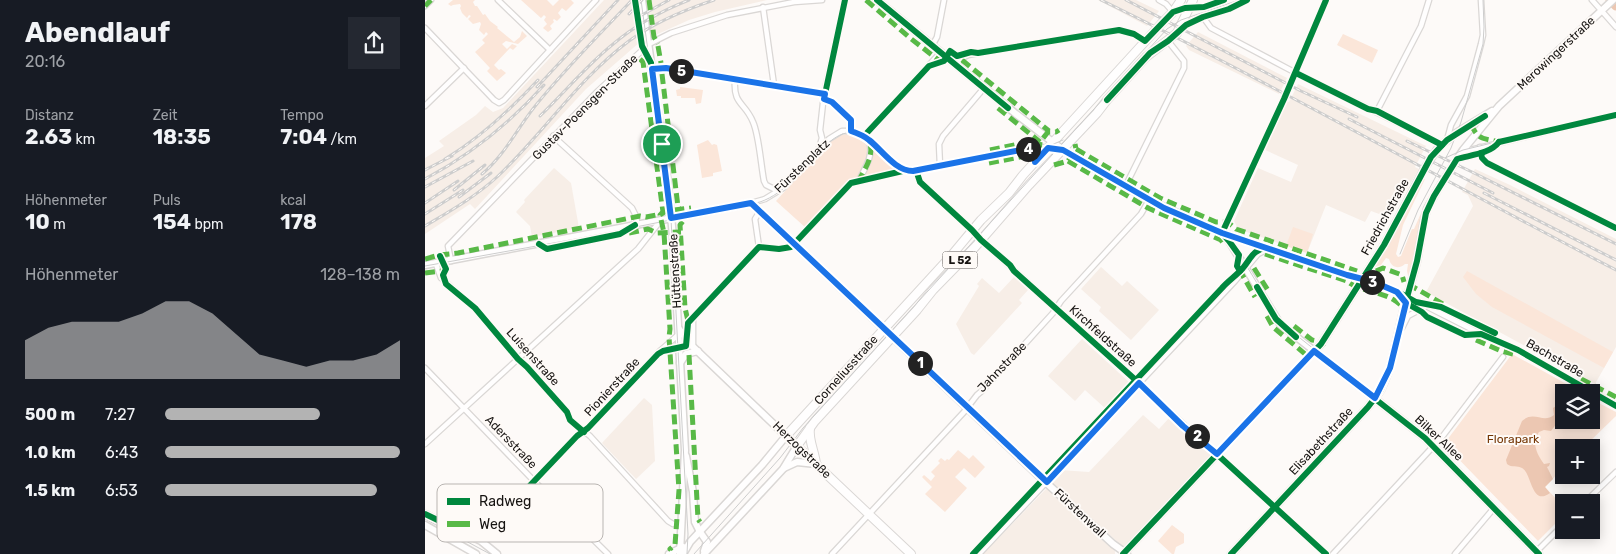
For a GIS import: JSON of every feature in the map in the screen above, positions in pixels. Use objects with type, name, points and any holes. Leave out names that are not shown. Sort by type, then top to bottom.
[{"type":"main road","name":"Hüttenstraße","points":[[642,0],[671,218],[685,450],[681,552]]},
{"type":"main road","name":"Bilker Allee","points":[[877,0],[1050,145],[1063,150],[1149,200],[1222,233],[1229,240],[1276,319],[1433,445],[1538,553]]},
{"type":"main road","name":"L 52","points":[[1174,12],[1181,0]]},
{"type":"main road","name":"Merowingerstraße","points":[[1408,297],[1426,212],[1461,152],[1499,106],[1610,2]]},
{"type":"main road","name":"L 52","points":[[1178,31],[1191,4]]},
{"type":"main road","points":[[1174,12],[1180,13],[1183,22]]},
{"type":"main road","name":"Corneliusstraße","points":[[681,552],[951,256],[972,230],[1009,193],[1050,145],[1174,12]]},
{"type":"main road","name":"Corneliusstraße","points":[[703,554],[783,469],[810,428],[933,290],[983,242],[995,224],[1145,57],[1168,41],[1178,31]]},
{"type":"main road","name":"Merowingerstraße","points":[[1442,145],[1499,106]]},
{"type":"main road","name":"Friedrichstraße","points":[[1125,553],[1321,344],[1384,245],[1426,165],[1442,145]]},
{"type":"main road","points":[[425,265],[751,203],[795,244]]},
{"type":"main road","points":[[991,211],[987,221],[990,224],[995,224]]},
{"type":"main road","name":"Bachstraße","points":[[1222,233],[1374,282],[1408,297]]},
{"type":"main road","name":"Fürstenwall","points":[[795,244],[966,407],[1125,553]]},
{"type":"main road","name":"Elisabethstraße","points":[[1231,554],[1375,398],[1390,368],[1408,297]]},
{"type":"main road","name":"Herzogstraße","points":[[678,332],[911,554]]},
{"type":"main road","points":[[680,363],[688,353],[696,348]]},
{"type":"main road","points":[[783,469],[797,462],[816,464],[815,451],[809,438],[810,428]]},
{"type":"main road","name":"Hüttenstraße","points":[[685,450],[693,492],[695,522],[707,541],[703,554]]},
{"type":"main road","points":[[425,514],[437,520]]},
{"type":"main road","points":[[425,525],[437,533]]},
{"type":"main road","points":[[451,542],[462,549],[476,554]]},
{"type":"main road","points":[[480,542],[497,554]]},
{"type":"main road","name":"L 52","points":[[669,554],[681,552]]},
{"type":"street","points":[[425,6],[431,0]]},
{"type":"street","points":[[498,0],[550,50]]},
{"type":"street","points":[[425,28],[499,103],[504,100],[597,0]]},
{"type":"street","name":"Gustav-Poensgen-Straße","points":[[451,261],[448,246],[597,91],[649,44],[671,33],[727,15],[794,2],[822,0]]},
{"type":"street","points":[[819,150],[824,97],[845,0]]},
{"type":"street","points":[[931,46],[937,37],[944,0]]},
{"type":"street","points":[[1159,0],[1167,4],[1174,12],[1191,4],[1204,7],[1225,0]]},
{"type":"street","points":[[1178,31],[1192,22],[1229,9],[1247,0]]},
{"type":"street","points":[[1222,233],[1296,73],[1326,0]]},
{"type":"street","points":[[1377,111],[1421,26],[1429,0]]},
{"type":"street","points":[[1447,140],[1454,118],[1467,96],[1481,44],[1483,35],[1481,0]]},
{"type":"street","points":[[1592,0],[1616,27]]},
{"type":"street","points":[[763,7],[775,85]]},
{"type":"street","points":[[1203,18],[1211,28],[1296,73],[1419,133]]},
{"type":"street","points":[[956,65],[962,58],[968,55],[1119,30],[1134,34],[1145,41]]},
{"type":"street","points":[[1125,187],[1184,68],[1182,59],[1168,41]]},
{"type":"street","points":[[866,138],[940,53]]},
{"type":"street","points":[[425,106],[464,68]]},
{"type":"street","points":[[652,69],[666,68],[775,85],[824,97],[849,117],[851,120],[851,131],[866,138],[907,170]]},
{"type":"street","points":[[735,80],[734,92],[736,98],[754,124],[764,181],[766,186],[778,191]]},
{"type":"street","points":[[940,166],[939,144],[943,136],[984,88]]},
{"type":"street","points":[[1461,152],[1616,114]]},
{"type":"street","name":"Fürstenplatz","points":[[751,203],[778,191],[837,133],[851,131]]},
{"type":"street","points":[[553,136],[633,210],[638,225]]},
{"type":"street","points":[[857,182],[869,161],[871,148],[866,138]]},
{"type":"street","points":[[759,247],[788,249],[795,244],[849,186],[857,182],[907,170],[940,166],[1050,145]]},
{"type":"street","points":[[1480,147],[1482,158],[1487,163],[1616,228]]},
{"type":"street","points":[[1026,149],[1030,149],[1035,153],[1035,162]]},
{"type":"street","points":[[916,170],[920,182],[972,230]]},
{"type":"street","name":"Jahnstraße","points":[[832,554],[1024,345],[1061,301],[1141,214],[1149,200]]},
{"type":"street","points":[[759,247],[755,219],[760,211]]},
{"type":"street","points":[[425,444],[645,243],[661,220]]},
{"type":"street","name":"Kirchfeldstraße","points":[[983,242],[1139,383],[1183,426],[1217,454],[1326,554]]},
{"type":"street","points":[[696,348],[693,318],[759,247]]},
{"type":"street","points":[[979,554],[1258,254],[1270,248]]},
{"type":"street","name":"Luisenstraße","points":[[436,264],[441,278],[475,308],[518,359],[567,412],[570,420],[590,436],[623,470],[635,486],[666,519],[673,524],[681,524]]},
{"type":"street","name":"Bachstraße","points":[[1408,297],[1503,345],[1518,350],[1616,406]]},
{"type":"street","points":[[1397,336],[1408,316],[1425,307]]},
{"type":"street","name":"Pionierstraße","points":[[535,482],[678,332]]},
{"type":"street","points":[[1333,554],[1442,437],[1503,357]]},
{"type":"street","name":"Adersstraße","points":[[425,368],[535,482]]},
{"type":"street","points":[[1593,494],[1616,472]]},
{"type":"street","points":[[1455,554],[1494,508]]},
{"type":"street","points":[[1538,553],[1555,534]]},
{"type":"street","name":"Adersstraße","points":[[596,542],[608,554]]},
{"type":"shaded area","points":[[604,0],[767,0],[689,20],[640,42],[586,89],[475,209],[470,204],[425,234],[425,158],[444,146],[439,141],[476,115],[485,106],[493,112],[503,108]]},
{"type":"shaded area","points":[[1098,0],[1136,0],[1159,11],[1147,26]]},
{"type":"shaded area","points":[[1198,32],[1287,78],[1279,94],[1189,50],[1186,46]]},
{"type":"shaded area","points":[[1298,84],[1426,146],[1415,167],[1419,169],[1390,218],[1371,211],[1365,222],[1326,205],[1307,253],[1238,229],[1234,221],[1258,168],[1291,182],[1298,165],[1263,149],[1287,101],[1289,102]]},
{"type":"shaded area","points":[[554,168],[571,183],[579,228],[532,237],[530,226],[516,212],[525,202],[524,200]]},
{"type":"shaded area","points":[[1475,169],[1616,239],[1616,347],[1595,384],[1426,292],[1473,206],[1468,195],[1462,192]]},
{"type":"shaded area","points":[[1101,267],[1122,286],[1127,281],[1159,310],[1131,340],[1099,311],[1101,307],[1081,289]]},
{"type":"shaded area","points":[[1014,277],[1028,290],[1019,300],[1022,303],[974,355],[971,353],[956,324],[982,278],[999,293]]},
{"type":"shaded area","points":[[1082,339],[1130,383],[1106,409],[1085,390],[1075,401],[1048,376]]},
{"type":"shaded area","points":[[644,398],[652,405],[655,461],[636,479],[602,443]]},
{"type":"shaded area","points":[[1555,407],[1555,426],[1551,431],[1544,430],[1539,432],[1535,440],[1537,452],[1541,460],[1544,464],[1550,463],[1547,467],[1553,479],[1545,487],[1550,493],[1539,496],[1535,493],[1525,471],[1520,467],[1507,464],[1506,460],[1522,421],[1531,417],[1550,417],[1554,415],[1553,408]]},
{"type":"shaded area","points":[[1143,415],[1159,429],[1171,416],[1212,455],[1126,546],[1122,546],[1052,483],[1052,479],[1060,470],[1089,472]]},
{"type":"shaded area","points":[[1049,488],[1115,551],[1115,554],[983,554],[1046,489]]},
{"type":"green space","points":[[453,0],[475,0],[473,2],[475,6],[483,15],[485,14],[497,28],[514,42],[520,37],[522,31],[527,36],[518,44],[506,41],[502,44],[507,49],[512,44],[517,46],[513,50],[510,48],[494,65],[506,73],[497,81],[487,71],[490,68],[475,52],[485,43],[482,40],[488,34],[486,32],[484,35],[479,30],[480,22],[473,24],[468,19],[471,16],[469,15],[467,18],[462,13],[460,4],[451,6],[448,4]]},
{"type":"green space","points":[[521,0],[547,0],[553,6],[559,0],[571,0],[574,3],[566,11],[562,8],[558,13],[561,17],[557,21],[553,20],[554,22],[550,26],[552,29],[548,32],[543,28],[547,24],[544,20],[546,17],[544,15],[541,18]]},
{"type":"green space","points":[[1343,34],[1378,50],[1372,63],[1337,45]]},
{"type":"green space","points":[[680,87],[703,90],[701,103],[696,104],[695,98],[681,98],[681,96],[677,96],[676,90],[680,89]]},
{"type":"green space","points":[[849,134],[863,141],[896,171],[848,181],[806,228],[776,201],[830,142],[841,135]]},
{"type":"green space","points":[[708,140],[712,145],[717,145],[722,171],[713,173],[713,176],[702,178],[697,145]]},
{"type":"green space","points":[[1422,179],[1425,179],[1403,225],[1396,254],[1398,257],[1401,256],[1412,229],[1414,229],[1425,204],[1436,186],[1422,215],[1409,280],[1408,264],[1395,267],[1386,258],[1381,265],[1375,267]]},
{"type":"green space","points":[[1293,227],[1313,234],[1307,253],[1286,246]]},
{"type":"green space","points":[[1467,271],[1613,352],[1604,368],[1492,307],[1476,294],[1463,277]]},
{"type":"green space","name":"Florapark","points":[[1512,354],[1566,384],[1555,384],[1555,429],[1600,429],[1600,404],[1616,412],[1616,416],[1592,439],[1555,439],[1555,476],[1545,487],[1555,498],[1555,524],[1538,541],[1444,444]]},
{"type":"green space","points":[[958,450],[969,459],[973,455],[985,467],[975,478],[964,468],[955,477],[967,488],[945,512],[925,494],[932,487],[922,477],[924,475],[931,481],[935,476],[931,472],[940,463],[938,461],[941,458],[945,461],[949,460]]},
{"type":"green space","points":[[1172,525],[1184,534],[1184,543],[1176,547],[1174,554],[1158,541]]},
{"type":"waterway","points":[[1610,0],[1616,6]]},
{"type":"tram line","points":[[641,0],[671,219],[688,534],[687,554]]},
{"type":"tram line","points":[[694,554],[780,458],[803,428],[1167,29],[1181,20],[1239,0]]},
{"type":"tram line","points":[[1400,254],[1418,210],[1451,148],[1461,122],[1483,44],[1483,0]]},
{"type":"tram line","points":[[1445,158],[1463,150],[1616,113]]},
{"type":"tram line","points":[[425,266],[581,238],[760,202],[786,187],[821,150],[837,137],[850,133],[861,135],[900,169],[912,172],[1049,146],[1063,140]]},
{"type":"tram line","points":[[1051,148],[1077,157],[1150,199],[1225,234],[1231,240],[1281,323],[1425,437],[1541,554]]},
{"type":"tram line","points":[[425,519],[437,525]]},
{"type":"tram line","points":[[468,542],[490,554]]},
{"type":"railway","points":[[537,87],[618,0]]},
{"type":"railway","points":[[482,174],[498,158],[547,91],[632,0]]},
{"type":"railway","points":[[629,14],[642,0]]},
{"type":"railway","points":[[640,16],[669,0]]},
{"type":"railway","points":[[540,116],[602,53],[620,38],[648,20],[689,0]]},
{"type":"railway","points":[[425,226],[471,197],[497,177],[593,72],[629,41],[670,17],[714,0]]},
{"type":"railway","points":[[1101,0],[1295,99],[1616,270]]},
{"type":"railway","points":[[1126,0],[1301,91],[1357,117]]},
{"type":"railway","points":[[445,159],[494,123],[538,80]]},
{"type":"railway","points":[[425,179],[458,160],[489,137],[544,85]]},
{"type":"railway","points":[[1349,119],[1493,193]]},
{"type":"railway","points":[[1407,141],[1616,244]]},
{"type":"railway","points":[[425,170],[452,156]]},
{"type":"railway","points":[[425,187],[473,161]]},
{"type":"railway","points":[[454,190],[485,165]]},
{"type":"railway","points":[[459,197],[491,173]]},
{"type":"railway","points":[[425,203],[458,181]]},
{"type":"railway","points":[[425,214],[463,190]]},
{"type":"railway","points":[[1484,193],[1616,260]]},
{"type":"marked path","points":[[425,6],[431,0]]},
{"type":"marked path","points":[[649,0],[654,37],[658,44]]},
{"type":"marked path","points":[[866,0],[941,62]]},
{"type":"marked path","points":[[658,46],[661,63]]},
{"type":"marked path","points":[[640,59],[643,62],[663,212],[660,215],[664,233],[679,490],[675,545],[671,550]]},
{"type":"marked path","points":[[962,60],[1049,131]]},
{"type":"marked path","points":[[662,74],[678,207],[682,212],[683,221],[680,225],[685,308],[689,325]]},
{"type":"marked path","points":[[998,108],[1040,142]]},
{"type":"marked path","points":[[1471,124],[1479,136],[1498,143]]},
{"type":"marked path","points":[[1039,152],[1040,142],[1048,132],[1059,130]]},
{"type":"marked path","points":[[858,182],[870,157],[871,146],[869,140]]},
{"type":"marked path","points":[[990,150],[1028,142],[1040,142]]},
{"type":"marked path","points":[[1054,165],[1068,161],[1076,149],[1075,144]]},
{"type":"marked path","points":[[1076,149],[1160,198],[1216,222],[1230,224],[1236,229],[1357,271]]},
{"type":"marked path","points":[[989,163],[1031,155]]},
{"type":"marked path","points":[[1068,161],[1148,208],[1221,240],[1223,243]]},
{"type":"marked path","points":[[425,259],[640,216],[646,217],[666,211],[691,208]]},
{"type":"marked path","points":[[629,233],[648,229],[657,233],[681,232]]},
{"type":"marked path","points":[[1265,254],[1347,281],[1357,287],[1388,297],[1404,307]]},
{"type":"marked path","points":[[1254,268],[1269,292]]},
{"type":"marked path","points":[[1376,271],[1383,268],[1402,275],[1404,282]]},
{"type":"marked path","points":[[1239,269],[1255,297]]},
{"type":"marked path","points":[[425,273],[441,271]]},
{"type":"marked path","points":[[1408,284],[1443,304]]},
{"type":"marked path","points":[[1267,316],[1273,327],[1311,359]]},
{"type":"marked path","points":[[1294,326],[1324,347]]},
{"type":"marked path","points":[[1476,340],[1513,354]]},
{"type":"marked path","points":[[689,355],[698,519],[700,522]]},
{"type":"marked path","points":[[1581,379],[1616,397]]},
{"type":"cycle path","points":[[635,0],[642,46],[651,63]]},
{"type":"cycle path","points":[[845,0],[824,99],[836,104],[849,117],[851,120],[851,131],[859,134],[892,161],[907,170]]},
{"type":"cycle path","points":[[877,0],[1008,108]]},
{"type":"cycle path","points":[[864,136],[929,66],[944,61],[950,51],[957,56],[971,52],[978,53],[1119,30],[1134,34],[1145,41],[1173,12],[1185,8],[1204,7],[1224,0]]},
{"type":"cycle path","points":[[1107,100],[1150,53],[1168,41],[1186,25],[1203,17],[1229,9],[1247,0]]},
{"type":"cycle path","points":[[1240,271],[1237,266],[1239,255],[1222,233],[1284,99],[1326,0]]},
{"type":"cycle path","points":[[1296,73],[1368,109],[1377,111],[1442,145]]},
{"type":"cycle path","points":[[1499,142],[1616,115]]},
{"type":"cycle path","points":[[1123,554],[1321,344],[1384,245],[1431,157],[1447,140],[1485,116]]},
{"type":"cycle path","points":[[1231,554],[1368,407],[1381,390],[1393,360],[1403,312],[1417,261],[1426,213],[1434,196],[1457,159],[1485,152],[1499,142]]},
{"type":"cycle path","points":[[1481,153],[1482,158],[1487,163],[1616,228]]},
{"type":"cycle path","points":[[531,484],[658,354],[663,351],[686,346],[688,323],[759,247],[779,249],[791,247],[851,183],[907,170],[916,170],[920,182],[1010,265],[1014,271],[1326,554]]},
{"type":"cycle path","points":[[539,244],[547,249],[620,234],[635,225]]},
{"type":"cycle path","points":[[973,554],[1224,285],[1241,271],[1258,250],[1267,247]]},
{"type":"cycle path","points":[[440,256],[446,269],[443,275],[446,284],[475,308],[518,359],[567,412],[570,420],[584,432]]},
{"type":"cycle path","points":[[1362,279],[1400,293],[1416,302],[1441,307],[1495,333]]},
{"type":"cycle path","points":[[1257,287],[1276,319],[1296,337]]},
{"type":"cycle path","points":[[1397,292],[1406,303],[1427,317],[1465,335],[1481,334],[1518,350],[1616,406]]},
{"type":"cycle path","points":[[1314,351],[1425,438],[1539,554]]},
{"type":"cycle path","points":[[425,514],[437,520]]},
{"type":"route","points":[[666,68],[825,94],[824,99],[832,102],[849,117],[852,125],[851,131],[869,139],[901,168],[907,170],[913,171],[1026,149],[1030,149],[1035,153],[1035,162],[1048,148],[1063,150],[1164,208],[1222,233],[1236,236],[1347,275],[1374,282],[1397,292],[1406,303],[1393,360],[1388,375],[1375,398],[1314,351],[1217,454],[1183,426],[1139,383],[1047,482],[751,203],[671,218],[662,144],[652,69],[666,68]]}]
